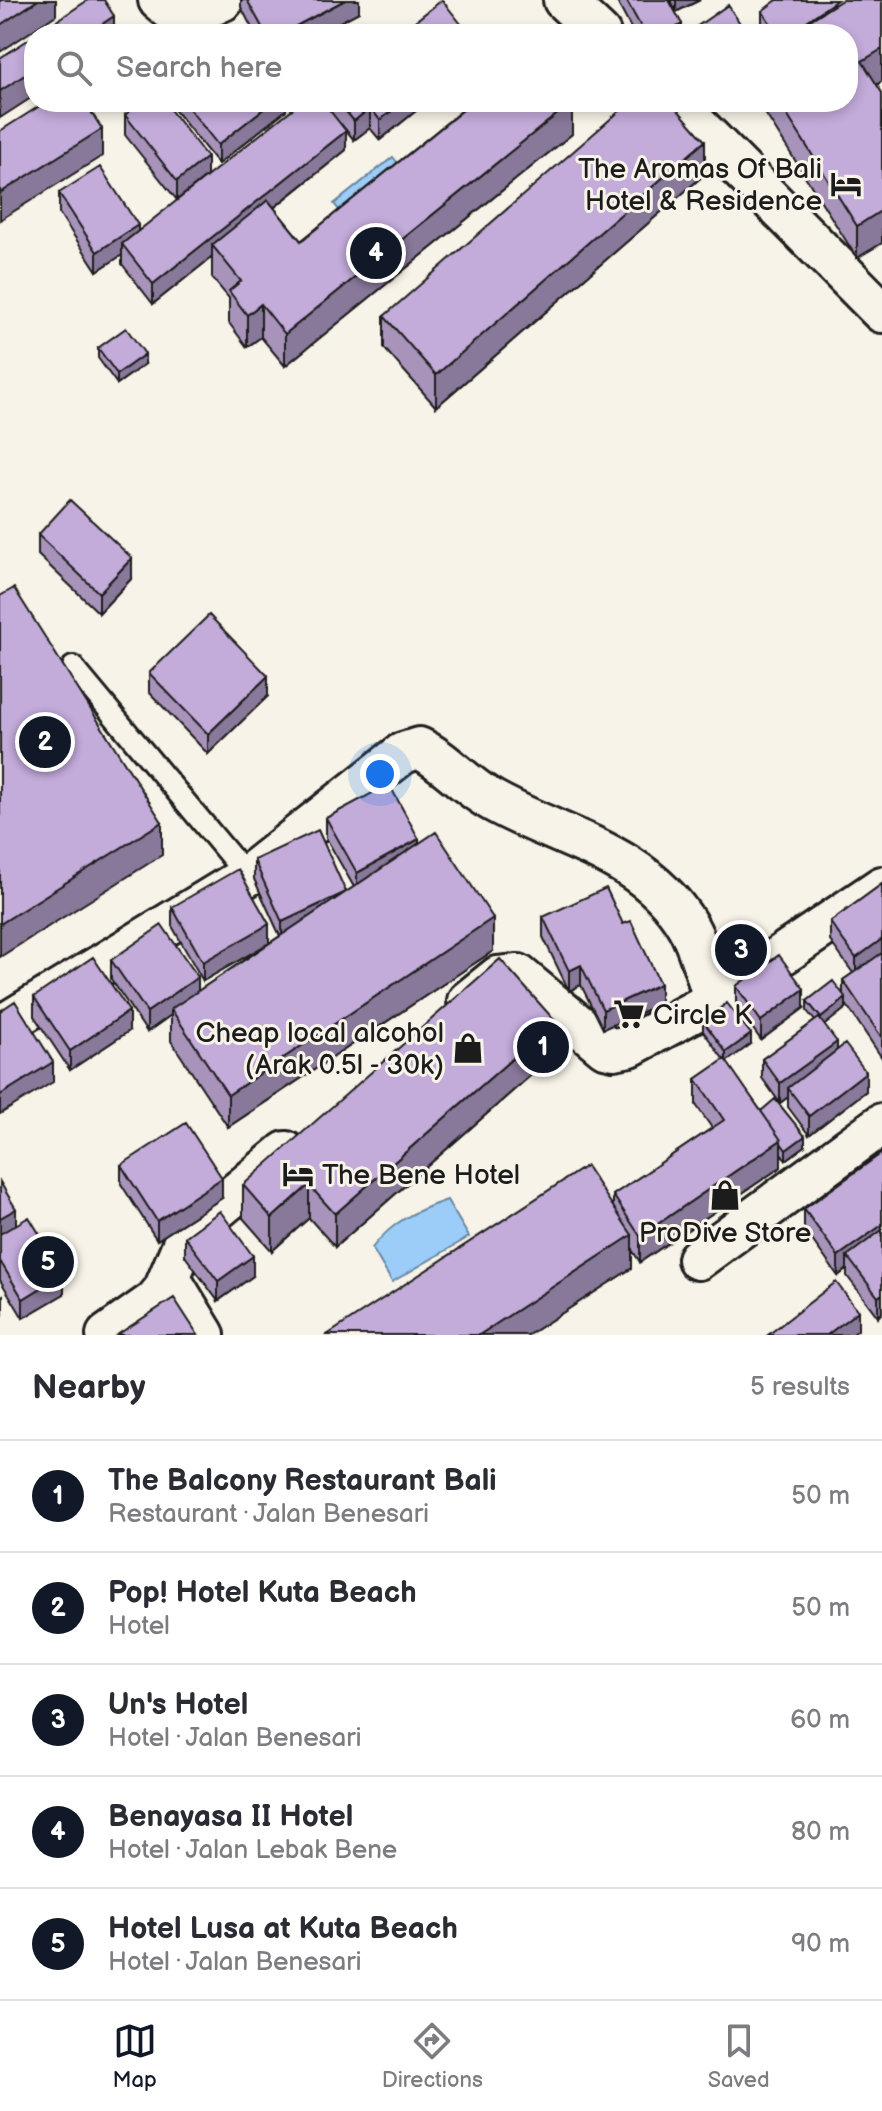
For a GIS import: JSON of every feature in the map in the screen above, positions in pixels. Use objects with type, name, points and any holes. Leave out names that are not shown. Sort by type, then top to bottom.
[{"type":"street","points":[[159,0],[182,19],[223,0]]},
{"type":"street","points":[[564,0],[589,24]]},
{"type":"street","points":[[684,112],[882,312]]},
{"type":"street","points":[[0,1027],[247,876],[403,753],[419,748],[436,756],[464,783],[494,802],[630,864],[662,891],[688,926],[715,1000]]},
{"type":"street","points":[[437,1027],[498,977],[507,974],[529,981],[598,1041],[614,1049],[630,1046],[715,1000],[882,887]]},
{"type":"street","points":[[698,1259],[882,1124]]},
{"type":"street","points":[[107,1335],[155,1301],[170,1279],[179,1251],[197,1226],[317,1126]]},
{"type":"street","points":[[170,1279],[204,1335]]},
{"type":"lane","points":[[73,667],[247,876]]},
{"type":"water","points":[[393,157],[409,178],[352,225],[334,204]]},
{"type":"water","points":[[447,1200],[469,1237],[392,1282],[372,1248],[405,1218]]},
{"type":"building","points":[[0,0],[38,0],[0,25]]},
{"type":"building","points":[[88,0],[104,0],[114,16],[102,24],[52,24]]},
{"type":"building","points":[[247,0],[345,0],[300,24],[260,24]]},
{"type":"building","points":[[442,0],[461,24],[412,24]]},
{"type":"building","points":[[626,0],[669,0],[682,24],[639,24]]},
{"type":"building","points":[[777,0],[837,0],[802,24],[771,24],[762,11]]},
{"type":"building","points":[[842,0],[882,0],[882,49],[862,61],[882,93],[882,210],[857,226],[785,112],[858,112],[858,24],[804,24]]},
{"type":"building","points":[[728,5],[740,24],[700,24]]},
{"type":"building","points":[[24,42],[24,75],[0,91],[0,58]]},
{"type":"building","points":[[30,112],[91,112],[102,129],[0,193],[0,131]]},
{"type":"building","points":[[129,112],[172,112],[207,157],[177,181],[125,115]]},
{"type":"building","points":[[192,112],[259,112],[218,145]]},
{"type":"building","points":[[288,112],[331,112],[346,131],[153,284],[122,244]]},
{"type":"building","points":[[346,112],[365,112],[354,121]]},
{"type":"building","points":[[373,112],[390,112],[380,120]]},
{"type":"building","points":[[461,112],[560,112],[285,334],[261,304],[247,315],[229,291],[241,281],[212,245],[268,200],[301,241]]},
{"type":"building","points":[[619,112],[680,112],[705,141],[436,375],[384,316]]},
{"type":"building","points":[[100,167],[138,225],[97,252],[59,193]]},
{"type":"building","points":[[126,328],[145,354],[117,374],[98,348]]},
{"type":"building","points":[[70,500],[132,558],[99,593],[38,535]]},
{"type":"building","points":[[14,588],[162,822],[0,924],[0,596]]},
{"type":"building","points":[[209,615],[268,676],[208,734],[149,673]]},
{"type":"building","points":[[389,784],[419,839],[357,873],[326,818]]},
{"type":"building","points":[[318,830],[346,892],[282,922],[254,860]]},
{"type":"building","points":[[436,832],[493,918],[228,1095],[171,1009]]},
{"type":"building","points":[[238,869],[269,924],[203,962],[172,907]]},
{"type":"building","points":[[882,884],[882,939],[856,958],[830,922]]},
{"type":"building","points":[[606,888],[623,924],[631,921],[660,984],[603,1010],[581,965],[569,971],[543,917]]},
{"type":"building","points":[[162,925],[198,977],[147,1012],[111,960]]},
{"type":"building","points":[[882,953],[882,1038],[843,980]]},
{"type":"building","points":[[779,955],[804,989],[761,1021],[736,986]]},
{"type":"building","points":[[93,957],[129,1011],[70,1051],[34,997]]},
{"type":"building","points":[[500,959],[555,1021],[335,1214],[309,1185],[272,1218],[243,1185]]},
{"type":"building","points":[[833,981],[846,998],[821,1018],[807,1001]]},
{"type":"building","points":[[15,1001],[53,1062],[0,1095],[0,1011]]},
{"type":"building","points":[[727,1003],[751,1034],[726,1052],[703,1021]]},
{"type":"building","points":[[819,1018],[837,1042],[780,1083],[762,1059]]},
{"type":"building","points":[[845,1044],[866,1072],[809,1116],[788,1088]]},
{"type":"building","points":[[725,1059],[781,1140],[640,1236],[613,1195],[724,1120],[696,1079]]},
{"type":"building","points":[[775,1099],[805,1136],[786,1150],[761,1111]]},
{"type":"building","points":[[186,1123],[222,1178],[157,1221],[121,1165]]},
{"type":"building","points":[[882,1153],[882,1225],[838,1256],[804,1209]]},
{"type":"building","points":[[586,1166],[632,1235],[479,1335],[327,1335]]},
{"type":"building","points":[[0,1182],[16,1209],[0,1218]]},
{"type":"building","points":[[220,1211],[253,1256],[218,1281],[185,1237]]},
{"type":"building","points":[[29,1217],[64,1274],[23,1299],[0,1261],[0,1234]]},
{"type":"building","points":[[882,1230],[882,1294],[878,1297],[847,1256]]},
{"type":"building","points":[[836,1282],[858,1311],[827,1335],[768,1335]]},
{"type":"building","points":[[174,1298],[198,1335],[117,1335]]},
{"type":"place","name":"The Aromas Of Bali Hotel & Residence","points":[[846,184]]},
{"type":"place","name":"Benayasa II Hotel","points":[[376,253]]},
{"type":"place","name":"Pop! Hotel Kuta Beach","points":[[45,742]]},
{"type":"place","name":"Un's Hotel","points":[[741,950]]},
{"type":"place","name":"Circle K","points":[[629,1014]]},
{"type":"place","name":"The Balcony Restaurant Bali","points":[[543,1047]]},
{"type":"place","name":"Cheap local alcohol (Arak 0.5l - 30k)","points":[[468,1048]]},
{"type":"place","name":"The Bene Hotel","points":[[298,1174]]},
{"type":"place","name":"ProDive Store","points":[[725,1195]]},
{"type":"place","name":"Hotel Lusa at Kuta Beach","points":[[48,1262]]}]
